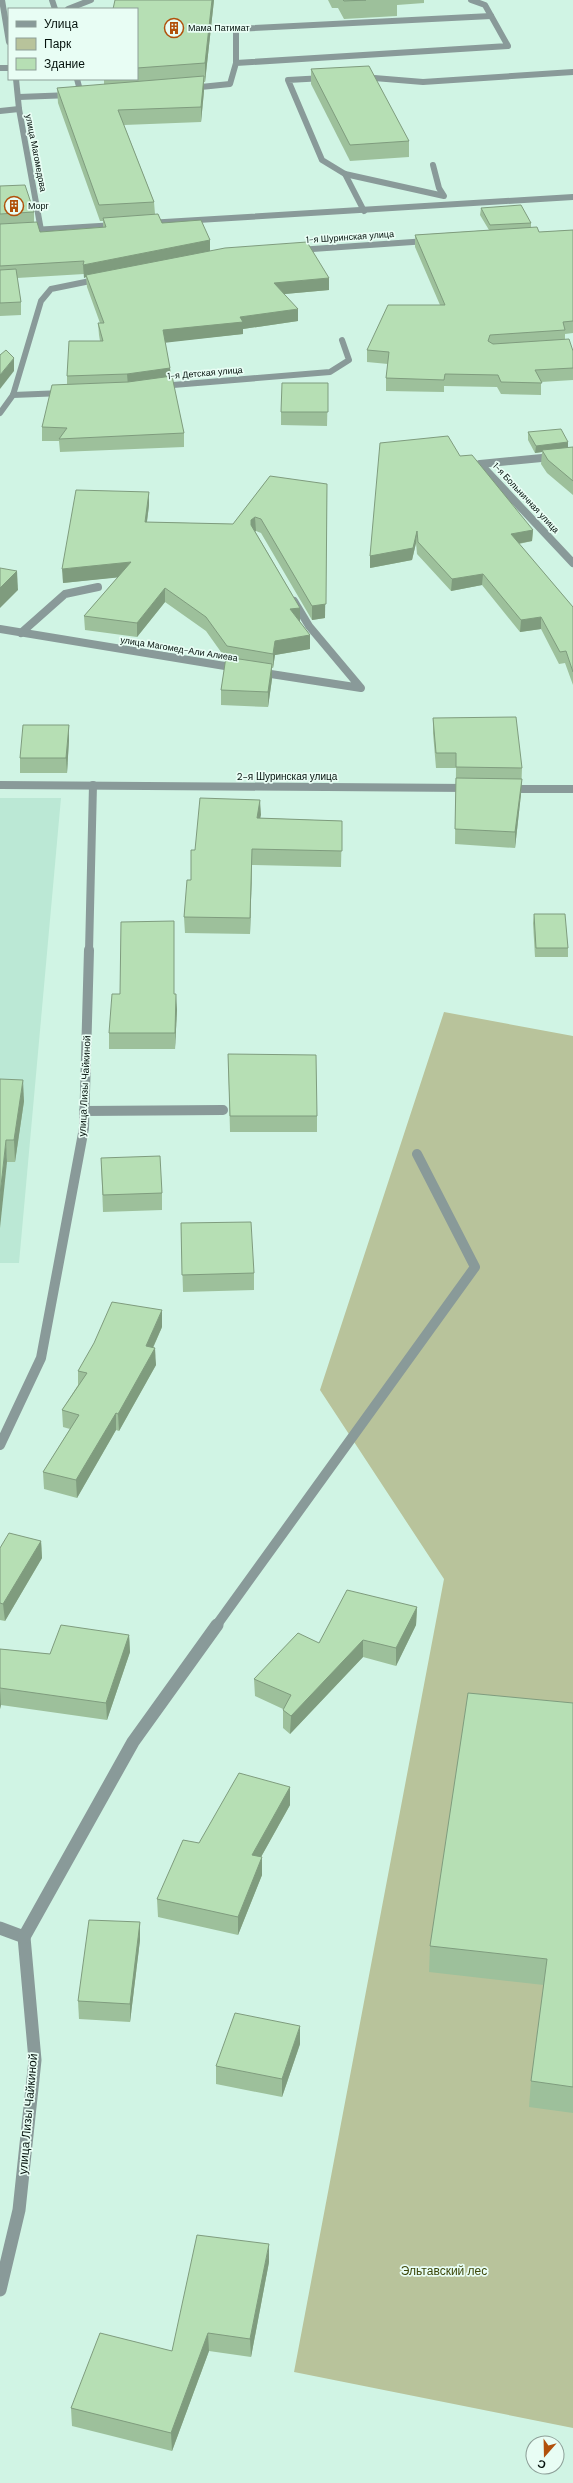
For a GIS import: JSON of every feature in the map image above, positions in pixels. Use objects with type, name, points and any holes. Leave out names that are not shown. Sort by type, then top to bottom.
[{"type":"street","points":[[2,0],[8,36]]},
{"type":"street","points":[[71,8],[91,0]]},
{"type":"street","points":[[236,63],[508,46],[485,5],[471,0]]},
{"type":"street","points":[[183,88],[230,84],[236,63],[236,29],[491,16]]},
{"type":"street","points":[[358,77],[423,82],[573,72]]},
{"type":"street","points":[[335,77],[288,80],[322,160],[345,174],[444,196],[439,188],[433,164]]},
{"type":"street","name":"улица Магомедова","points":[[16,80],[19,109],[41,230]]},
{"type":"street","points":[[77,80],[81,94]]},
{"type":"street","points":[[19,97],[89,94]]},
{"type":"street","points":[[0,112],[19,109]]},
{"type":"street","points":[[345,174],[364,211]]},
{"type":"street","points":[[143,224],[573,197]]},
{"type":"street","points":[[0,232],[128,224]]},
{"type":"street","name":"1-я Шуринская улица","points":[[291,250],[432,241]]},
{"type":"street","points":[[0,413],[13,395],[41,301],[51,289],[104,278]]},
{"type":"street","name":"1-я Детская улица","points":[[152,387],[191,382],[330,372],[349,360],[342,340]]},
{"type":"street","points":[[13,395],[68,393]]},
{"type":"street","name":"1-я Больничная улица","points":[[573,455],[480,464],[573,563]]},
{"type":"street","points":[[21,633],[65,594],[98,587]]},
{"type":"street","name":"улица Магомед-Али Алиева","points":[[0,629],[361,688],[309,626],[288,592]]},
{"type":"street","name":"2-я Шуринская улица","points":[[0,785],[477,788]]},
{"type":"street","name":"улица Лизы Чайкиной","points":[[0,1445],[41,1358],[84,1128],[93,785]]},
{"type":"street","points":[[501,789],[573,789]]},
{"type":"street","points":[[84,1111],[223,1110]]},
{"type":"street","points":[[0,1928],[24,1937],[133,1742],[475,1267],[417,1154]]},
{"type":"street","name":"улица Лизы Чайкиной","points":[[0,2290],[19,2210],[35,2060],[24,1937]]},
{"type":"shaded area","points":[[0,798],[61,798],[19,1263],[0,1263]]},
{"type":"green space","name":"Эльтавский лес","points":[[444,1012],[573,1036],[573,2428],[294,2372],[444,1579],[320,1390]]},
{"type":"building","name":"Мама Патимат","points":[[115,0],[212,0],[205,63],[138,68],[138,8],[113,8]]},
{"type":"building","points":[[343,0],[366,0],[344,1]]},
{"type":"building","points":[[369,66],[409,141],[350,145],[311,69]]},
{"type":"building","points":[[204,76],[201,107],[118,110],[154,202],[99,205],[57,88]]},
{"type":"building","points":[[25,185],[34,212],[0,214],[0,186]]},
{"type":"building","points":[[521,205],[531,223],[490,225],[481,208]]},
{"type":"building","points":[[158,214],[162,223],[201,220],[210,240],[83,265],[84,261],[0,266],[0,224],[37,222],[40,232],[106,227],[103,218]]},
{"type":"building","points":[[537,227],[539,232],[573,230],[573,321],[563,322],[565,330],[490,335],[488,341],[493,344],[569,339],[573,351],[573,368],[535,370],[542,383],[501,382],[498,375],[445,374],[444,380],[386,378],[389,352],[367,350],[388,305],[445,305],[415,235]]},
{"type":"building","points":[[307,242],[329,278],[274,283],[298,309],[240,317],[243,322],[163,330],[170,368],[127,374],[67,376],[69,341],[103,341],[98,323],[104,323],[86,275],[225,248]]},
{"type":"building","points":[[16,269],[21,302],[0,303],[0,270]]},
{"type":"building","points":[[6,350],[14,358],[0,375],[0,355]]},
{"type":"building","points":[[172,376],[184,433],[59,439],[67,428],[42,427],[52,385],[128,382]]},
{"type":"building","points":[[282,383],[328,383],[328,412],[281,412]]},
{"type":"building","points":[[561,429],[568,442],[536,446],[528,432]]},
{"type":"building","points":[[448,436],[460,456],[472,455],[533,530],[511,534],[573,607],[573,672],[566,651],[560,652],[541,617],[521,620],[483,574],[452,579],[418,542],[417,531],[413,548],[370,556],[380,443]]},
{"type":"building","points":[[573,447],[573,481],[548,460],[542,450]]},
{"type":"building","points":[[270,476],[327,484],[326,604],[312,606],[261,519],[255,517],[251,520],[251,525],[300,608],[290,609],[310,635],[275,641],[273,654],[227,646],[206,617],[165,588],[137,623],[84,616],[131,562],[62,569],[76,490],[149,492],[145,522],[233,524]]},
{"type":"building","points":[[0,568],[17,571],[0,588]]},
{"type":"building","points":[[226,657],[272,664],[268,692],[221,690]]},
{"type":"building","points":[[516,717],[522,768],[456,767],[456,753],[436,753],[433,718]]},
{"type":"building","points":[[23,725],[69,725],[66,758],[20,758]]},
{"type":"building","points":[[456,778],[522,779],[515,832],[455,829]]},
{"type":"building","points":[[200,798],[260,800],[257,818],[342,821],[342,851],[252,849],[250,918],[184,917],[187,880],[191,880],[191,850],[195,850]]},
{"type":"building","points":[[534,914],[565,914],[568,948],[536,948]]},
{"type":"building","points":[[174,921],[174,994],[176,994],[175,1033],[109,1033],[112,994],[120,994],[121,922]]},
{"type":"building","points":[[228,1054],[316,1055],[317,1116],[230,1116]]},
{"type":"building","points":[[0,1079],[23,1080],[14,1140],[6,1140],[0,1195]]},
{"type":"building","points":[[160,1156],[162,1193],[103,1195],[101,1158]]},
{"type":"building","points":[[251,1222],[254,1273],[182,1275],[181,1223]]},
{"type":"building","points":[[112,1302],[162,1310],[146,1346],[155,1348],[118,1414],[116,1413],[76,1480],[43,1472],[79,1415],[62,1410],[87,1373],[78,1371],[94,1343]]},
{"type":"building","points":[[9,1533],[41,1541],[3,1604],[0,1603],[0,1548]]},
{"type":"building","points":[[347,1590],[417,1607],[396,1648],[363,1640],[291,1716],[283,1710],[291,1695],[254,1679],[298,1633],[319,1643]]},
{"type":"building","points":[[61,1625],[129,1635],[106,1703],[0,1688],[0,1649],[50,1654]]},
{"type":"building","points":[[468,1693],[573,1703],[573,2087],[531,2081],[547,1959],[430,1946]]},
{"type":"building","points":[[239,1773],[290,1787],[252,1855],[262,1857],[238,1917],[157,1899],[183,1840],[199,1843]]},
{"type":"building","points":[[89,1920],[140,1922],[130,2004],[78,2001]]},
{"type":"building","points":[[235,2013],[300,2026],[282,2079],[216,2066]]},
{"type":"building","points":[[197,2235],[269,2244],[250,2339],[208,2333],[171,2433],[71,2408],[100,2333],[172,2351]]},
{"type":"place","name":"Мама Патимат","points":[[174,28]]},
{"type":"place","name":"Морг","points":[[14,206]]}]
